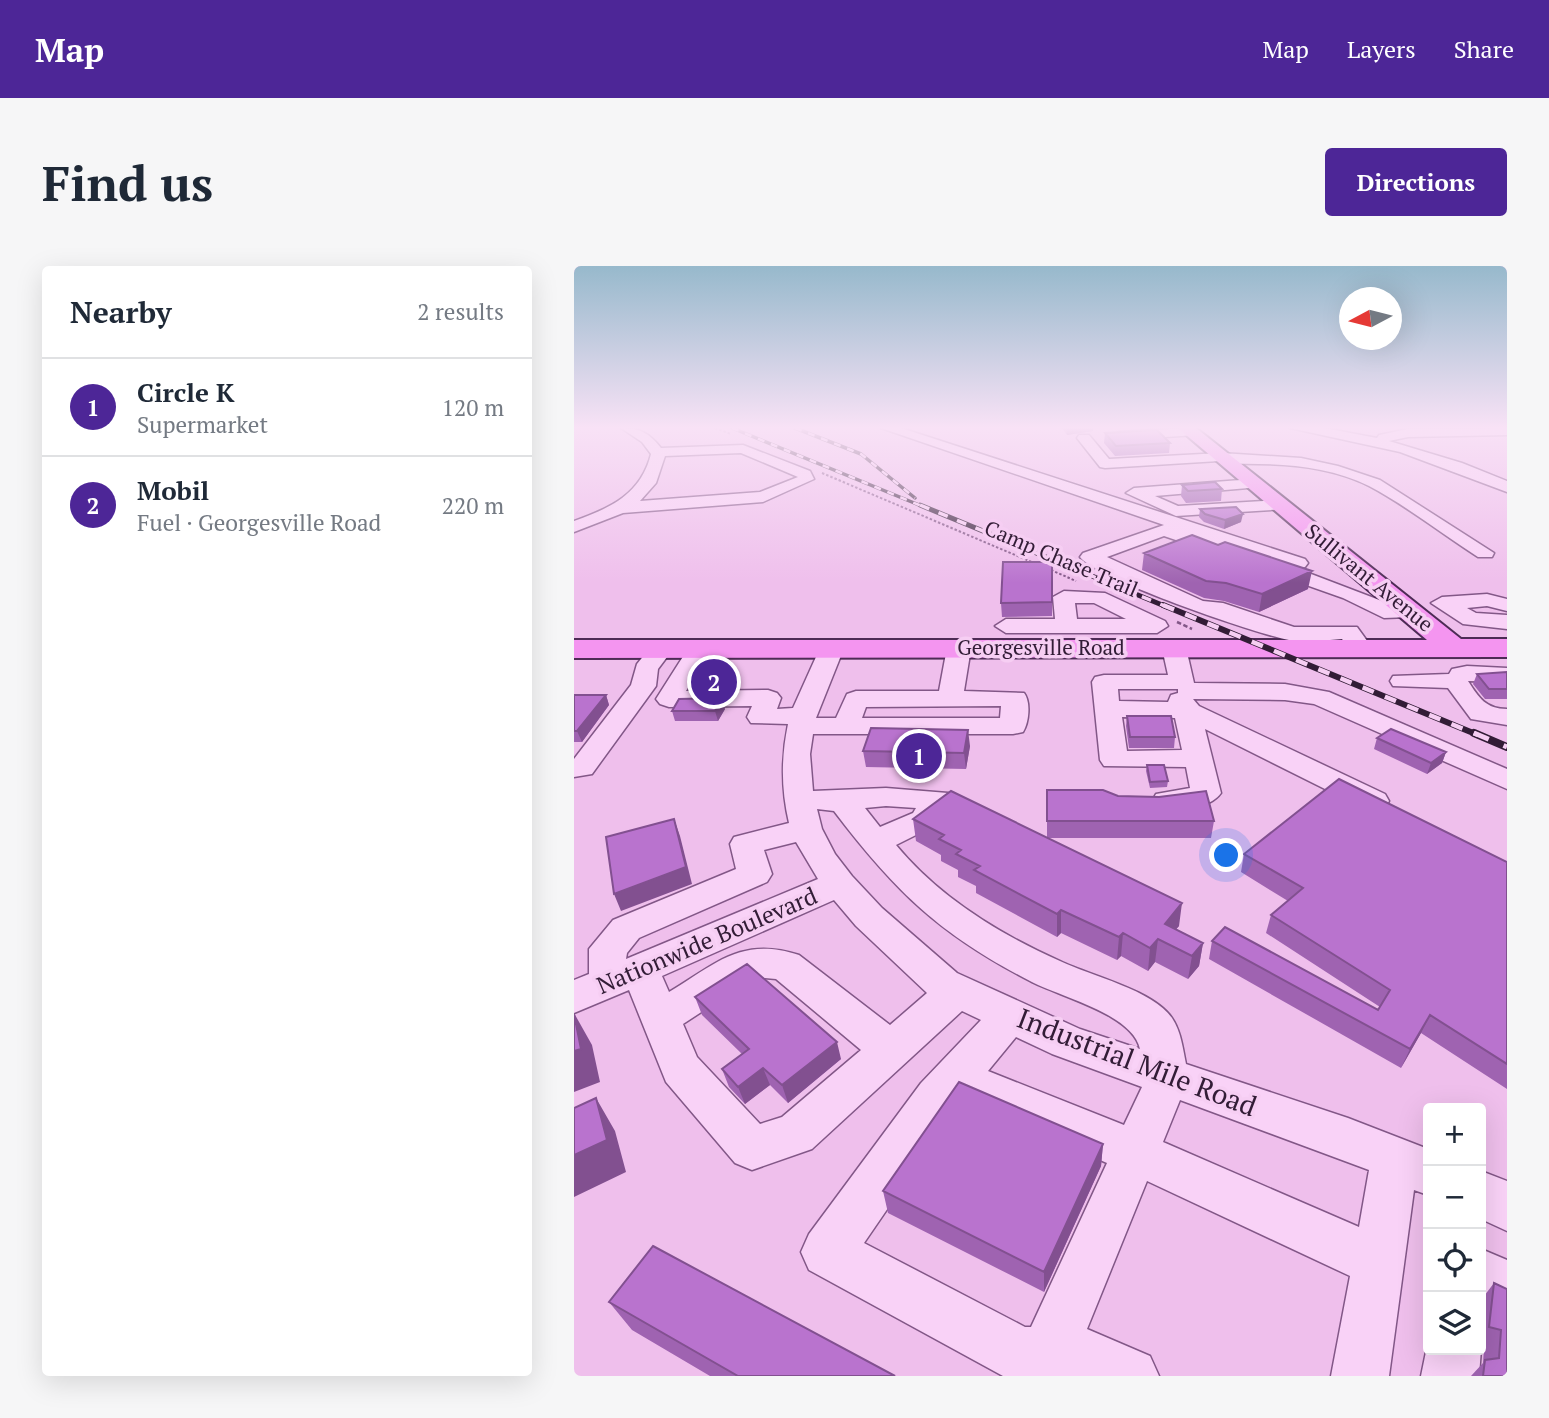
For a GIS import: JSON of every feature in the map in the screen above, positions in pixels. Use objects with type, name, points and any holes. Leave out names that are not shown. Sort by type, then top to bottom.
[{"type":"main road","name":"Sullivant Avenue","points":[[1249,480],[1368,576],[1400,609],[1454,648]]},
{"type":"main road","name":"Georgesville Road","points":[[574,649],[1127,648],[1181,634],[1355,640],[1454,648],[1507,648]]},
{"type":"street","points":[[620,508],[652,480]]},
{"type":"street","points":[[667,480],[668,492]]},
{"type":"street","points":[[758,480],[761,486]]},
{"type":"street","points":[[574,527],[668,492],[715,495],[801,480]]},
{"type":"street","points":[[1045,480],[1294,562],[1334,573],[1368,576]]},
{"type":"street","points":[[1366,480],[1485,553]]},
{"type":"street","points":[[1254,484],[1134,493],[1175,510],[1280,505]]},
{"type":"street","points":[[1400,609],[1355,640],[1292,634],[1214,608],[1199,607],[1090,557],[1164,530],[1400,609],[1442,603],[1471,620],[1507,610]]},
{"type":"street","points":[[1006,626],[1074,623],[1157,625],[1098,597],[1064,597],[1074,623],[1127,648]]},
{"type":"street","points":[[1040,648],[1074,623]]},
{"type":"street","points":[[1143,801],[1184,800],[1206,793],[1186,697],[1181,634]]},
{"type":"street","name":"Industrial Mile Road","points":[[832,648],[802,721],[796,754],[803,815],[821,859],[839,884],[869,917],[943,984],[1067,1042],[1411,1165]]},
{"type":"street","points":[[950,699],[959,648]]},
{"type":"street","points":[[1454,648],[1476,712],[1486,716],[1507,717]]},
{"type":"street","points":[[574,768],[582,768],[643,686],[646,668],[661,649]]},
{"type":"street","points":[[699,649],[669,699],[768,698],[760,717],[846,726],[1013,726],[1015,698],[856,699],[846,726]]},
{"type":"street","points":[[1402,681],[1507,676]]},
{"type":"street","points":[[1198,758],[1114,760],[1104,682],[1186,697],[1285,692],[1320,696],[1507,780]]},
{"type":"street","points":[[1186,697],[1396,813]]},
{"type":"street","points":[[876,842],[922,818],[939,803],[937,800],[886,797],[839,802],[803,815],[746,844],[755,874],[626,929],[608,949],[607,961],[625,975],[660,1018],[681,1069],[752,1148],[796,1134],[958,990]]},
{"type":"street","points":[[839,802],[854,810],[876,842],[921,892],[958,922],[1044,971],[1106,995],[1135,1010],[1157,1029],[1168,1077],[1047,1356]]},
{"type":"street","name":"Nationwide Boulevard","points":[[574,997],[839,884]]},
{"type":"street","points":[[660,1018],[749,962],[785,965],[891,1050]]},
{"type":"street","points":[[1011,1016],[937,1097],[827,1252],[1020,1355],[1092,1357],[1130,1376]]},
{"type":"street","points":[[955,1077],[1135,1152],[1378,1262]]},
{"type":"street","points":[[1360,1376],[1378,1262],[1411,1165]]},
{"type":"street","points":[[1486,1197],[1507,1206]]},
{"type":"street","points":[[1486,1277],[1507,1287]]},
{"type":"street","points":[[1450,1376],[1452,1355]]},
{"type":"path","name":"Camp Chase Trail","points":[[836,480],[1084,584]]},
{"type":"building","points":[[1215,482],[1222,489],[1188,491],[1182,485]]},
{"type":"building","points":[[1236,507],[1243,514],[1225,520],[1205,514],[1200,509]]},
{"type":"building","points":[[1192,535],[1218,545],[1225,542],[1312,571],[1262,594],[1226,583],[1206,581],[1144,553]]},
{"type":"building","points":[[1003,562],[1052,562],[1052,602],[1001,603]]},
{"type":"building","points":[[710,667],[732,667],[723,683],[701,683]]},
{"type":"building","points":[[1507,672],[1507,689],[1489,689],[1477,674]]},
{"type":"building","points":[[574,695],[606,695],[577,731],[574,731]]},
{"type":"building","points":[[722,698],[715,711],[672,711],[679,699]]},
{"type":"building","points":[[1127,716],[1171,716],[1175,737],[1130,737]]},
{"type":"building","points":[[871,728],[968,730],[964,753],[863,751]]},
{"type":"building","points":[[1391,729],[1446,752],[1431,763],[1377,738]]},
{"type":"building","points":[[1147,765],[1164,765],[1168,781],[1150,782]]},
{"type":"building","points":[[1339,779],[1507,862],[1507,1064],[1430,1015],[1410,1049],[1212,941],[1225,927],[1378,1010],[1390,990],[1271,915],[1303,888],[1244,854]]},
{"type":"building","points":[[1047,790],[1103,790],[1118,796],[1159,797],[1206,791],[1214,821],[1047,821]]},
{"type":"building","points":[[951,791],[1182,903],[1165,924],[1203,943],[1192,956],[1158,939],[1150,948],[1123,933],[1119,937],[1061,910],[1057,914],[974,870],[980,866],[956,854],[961,850],[939,839],[944,835],[913,819]]},
{"type":"building","points":[[674,819],[686,867],[614,894],[606,837]]},
{"type":"building","points":[[747,964],[837,1042],[782,1085],[763,1068],[738,1087],[722,1069],[749,1049],[695,997]]},
{"type":"building","points":[[574,1014],[581,1049],[574,1051]]},
{"type":"building","points":[[959,1082],[1103,1144],[1044,1272],[883,1191]]},
{"type":"building","points":[[596,1098],[607,1140],[574,1155],[574,1108]]},
{"type":"building","points":[[653,1246],[895,1376],[738,1376],[609,1302]]},
{"type":"building","points":[[1494,1283],[1507,1289],[1507,1376],[1483,1376],[1485,1360],[1499,1358],[1501,1330],[1489,1327]]},
{"type":"railway","points":[[858,480],[924,507]]},
{"type":"railway","points":[[893,480],[915,498]]},
{"type":"railway","points":[[920,505],[1167,607]]},
{"type":"railway","points":[[1163,605],[1478,735]]},
{"type":"railway","points":[[1474,733],[1507,747]]},
{"type":"place","name":"Mobil","points":[[714,682]]},
{"type":"place","name":"Circle K","points":[[919,756]]}]
